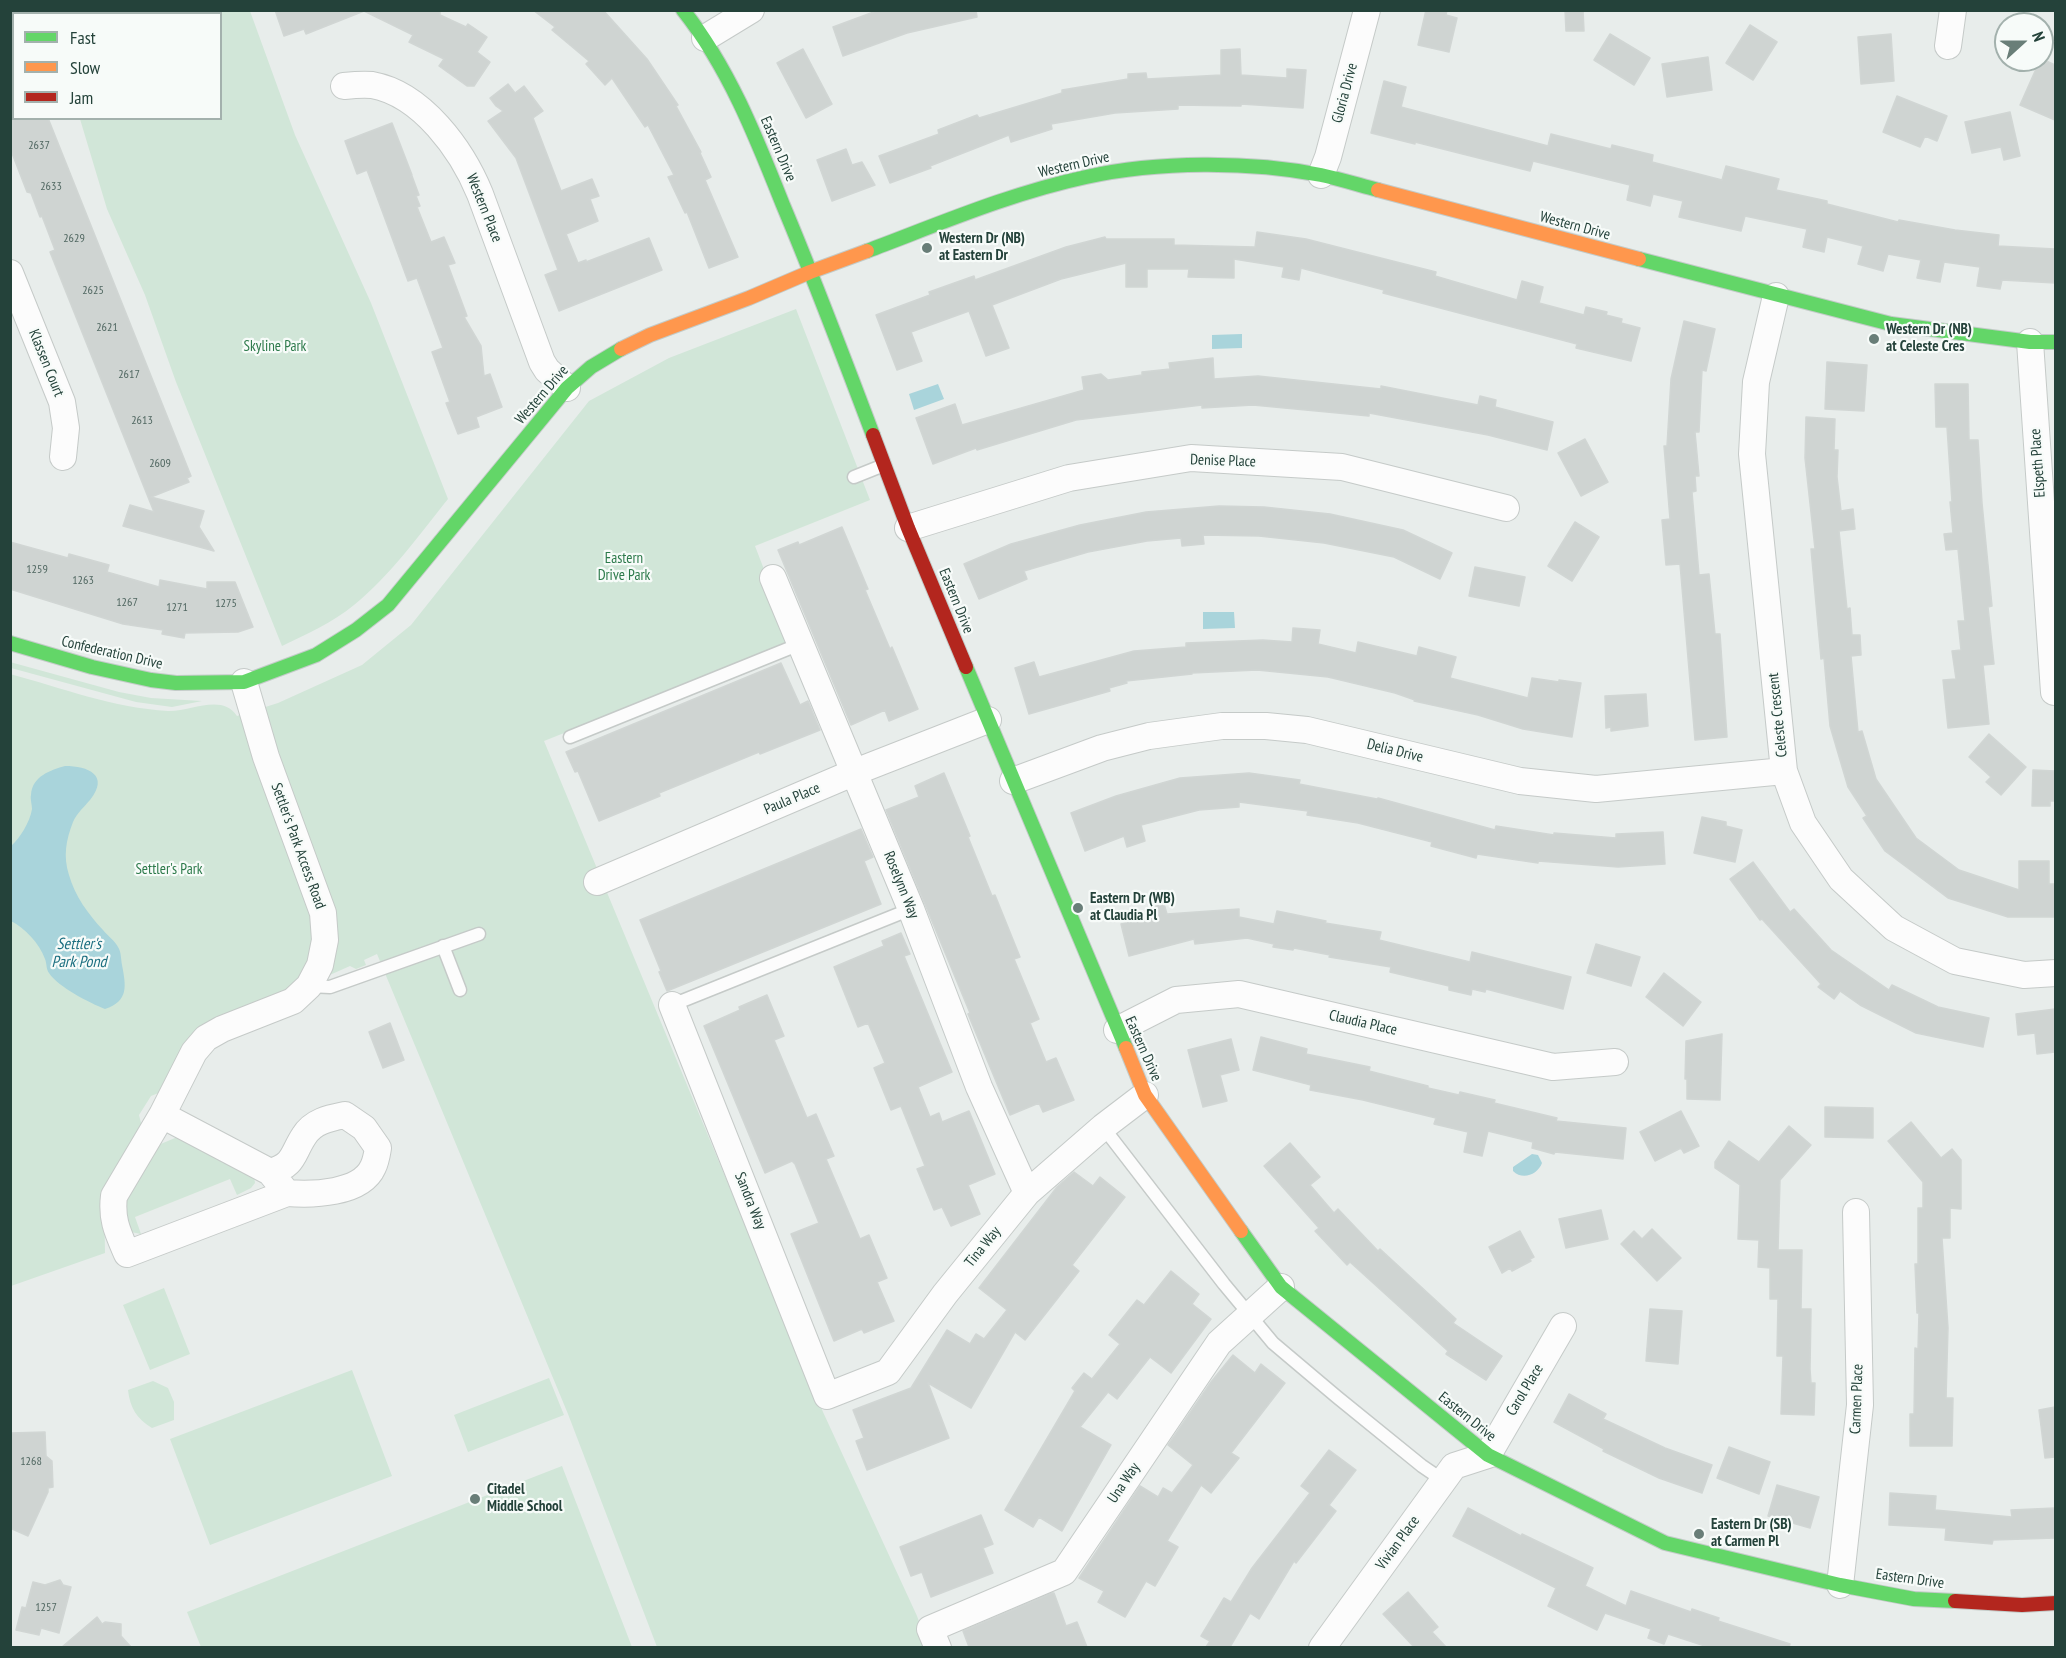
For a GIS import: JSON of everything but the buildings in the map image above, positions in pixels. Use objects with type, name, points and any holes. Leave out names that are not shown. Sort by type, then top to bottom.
[{"type":"street","name":"Eastern Drive","points":[[683,10],[705,38],[735,92],[810,272],[908,528],[1145,1095],[1281,1287],[1488,1455],[1665,1543],[1840,1585],[1914,1599],[2022,1605],[2055,1603]]},
{"type":"street","points":[[705,38],[751,10]]},
{"type":"street","name":"Gloria Drive","points":[[1321,175],[1328,157],[1367,10]]},
{"type":"street","points":[[1948,46],[1953,10]]},
{"type":"street","name":"Western Place","points":[[344,86],[375,86],[397,94],[428,117],[455,147],[469,170],[483,201],[542,362],[547,370],[567,388]]},
{"type":"street","name":"Western Drive","points":[[244,682],[316,655],[356,630],[388,605],[567,388],[595,364],[657,333],[790,283],[810,272],[1005,201],[1099,174],[1155,167],[1215,165],[1266,168],[1321,175],[1776,296],[1891,324],[2030,342],[2055,342]]},
{"type":"street","name":"Klassen Court","points":[[10,273],[62,402],[66,428],[63,457]]},
{"type":"street","name":"Celeste Crescent","points":[[1776,296],[1756,382],[1752,454],[1784,771],[1803,823],[1841,879],[1894,928],[1955,961],[2024,975],[2055,973]]},
{"type":"street","name":"Elspeth Place","points":[[2030,342],[2054,692]]},
{"type":"street","name":"Denise Place","points":[[908,528],[1069,478],[1191,458],[1342,467],[1506,508]]},
{"type":"street","name":"Roselynn Way","points":[[773,578],[911,909],[979,1087],[1027,1192]]},
{"type":"street","name":"Confederation Drive","points":[[10,644],[92,667],[151,680],[176,683],[244,682]]},
{"type":"street","name":"Settler's Park Access Road","points":[[244,682],[266,757],[323,913],[325,940],[320,965],[309,986],[292,1001],[222,1029],[206,1038],[194,1052],[162,1115],[114,1196],[112,1211],[114,1225],[127,1254],[287,1193],[311,1195],[336,1192],[358,1182],[373,1169],[378,1148],[364,1128],[345,1115],[323,1119],[304,1134],[296,1153],[283,1168],[270,1172]]},
{"type":"street","name":"Paula Place","points":[[597,882],[855,772],[988,720]]},
{"type":"street","name":"Delia Drive","points":[[1013,782],[1102,748],[1149,736],[1222,726],[1266,726],[1307,730],[1520,781],[1596,789],[1784,771]]},
{"type":"street","name":"Claudia Place","points":[[1117,1030],[1176,1000],[1239,994],[1553,1067],[1615,1062]]},
{"type":"street","name":"Sandra Way","points":[[672,1005],[827,1396]]},
{"type":"street","name":"Tina Way","points":[[827,1396],[888,1372],[945,1294],[1027,1192],[1103,1127],[1145,1095]]},
{"type":"street","points":[[162,1115],[270,1172],[287,1193]]},
{"type":"street","name":"Carmen Place","points":[[1840,1585],[1860,1405],[1856,1212]]},
{"type":"street","name":"Una Way","points":[[934,1638],[1064,1572],[1219,1342],[1281,1287]]},
{"type":"street","name":"Carol Place","points":[[1488,1455],[1563,1326]]},
{"type":"street","name":"Vivian Place","points":[[1322,1647],[1454,1466],[1488,1455]]},
{"type":"lane","points":[[854,477],[884,465]]},
{"type":"lane","points":[[570,737],[800,644]]},
{"type":"lane","points":[[672,1005],[911,909]]},
{"type":"lane","points":[[309,986],[330,987],[478,934]]},
{"type":"lane","points":[[414,943],[418,955]]},
{"type":"lane","points":[[443,946],[460,990]]},
{"type":"lane","points":[[1103,1127],[1273,1342],[1329,1391],[1444,1481]]},
{"type":"green space","name":"Skyline Park","points":[[250,11],[295,135],[371,303],[448,499],[404,555],[367,594],[337,617],[282,646],[176,382],[145,295],[107,209],[80,120],[222,120],[222,12],[40,12]]},
{"type":"green space","name":"Settler's Park","points":[[796,309],[870,500],[755,546],[792,642],[544,741],[823,1412],[917,1616],[928,1647],[657,1647],[568,1414],[377,954],[364,960],[366,965],[356,969],[350,966],[262,1005],[161,1092],[151,1096],[139,1115],[142,1127],[104,1193],[105,1253],[11,1286],[10,674],[128,706],[177,711],[214,705],[231,709],[237,716],[278,703],[362,665],[411,625],[589,401],[669,358]]},
{"type":"green space","points":[[10,662],[119,692],[151,698],[202,701],[172,707],[136,702],[11,668]]},
{"type":"green space","points":[[175,1138],[181,1138],[254,1176],[255,1183],[251,1188],[237,1195],[230,1179],[135,1217],[141,1234],[131,1232],[122,1211],[129,1188],[156,1146]]},
{"type":"green space","points":[[164,1288],[190,1354],[150,1370],[123,1305]]},
{"type":"green space","points":[[352,1370],[392,1476],[210,1545],[170,1439]]},
{"type":"green space","points":[[549,1378],[564,1415],[468,1452],[454,1415]]},
{"type":"green space","points":[[153,1381],[168,1388],[174,1402],[174,1420],[152,1428],[135,1412],[128,1390]]},
{"type":"green space","name":"Citadel Middle School","points":[[562,1466],[632,1647],[201,1647],[187,1612]]},
{"type":"water","points":[[1242,334],[1242,348],[1212,349],[1212,335]]},
{"type":"water","points":[[938,384],[944,399],[914,410],[909,394]]},
{"type":"water","points":[[1203,612],[1234,612],[1235,628],[1203,629]]},
{"type":"water","name":"Settler's Park Pond","points":[[65,766],[88,770],[97,778],[98,784],[96,791],[73,822],[66,855],[69,875],[78,897],[92,918],[119,949],[124,992],[118,1002],[105,1009],[59,984],[48,971],[45,959],[35,942],[11,921],[11,846],[29,819],[32,809],[32,788],[35,783],[48,772]]},
{"type":"water","points":[[1532,1154],[1538,1155],[1542,1163],[1534,1173],[1521,1176],[1513,1171],[1513,1167]]},
{"type":"traffic: fast","points":[[683,10],[728,79],[752,129],[818,291],[873,435]]},
{"type":"traffic: fast","points":[[867,251],[1030,192],[1086,177],[1143,168],[1204,165],[1264,167],[1321,175],[1378,190]]},
{"type":"traffic: fast","points":[[1639,259],[1891,324],[2030,342],[2056,342]]},
{"type":"traffic: fast","points":[[10,643],[92,667],[176,683],[244,682],[316,655],[356,630],[388,605],[567,388],[591,367],[621,349]]},
{"type":"traffic: fast","points":[[966,667],[1126,1048]]},
{"type":"traffic: fast","points":[[1241,1231],[1281,1287],[1488,1455],[1665,1543],[1840,1585],[1914,1599],[1955,1601]]},
{"type":"traffic: slow","points":[[1378,190],[1639,259]]},
{"type":"traffic: slow","points":[[621,349],[650,335],[867,251]]},
{"type":"traffic: slow","points":[[1126,1048],[1145,1095],[1241,1231]]},
{"type":"traffic: jam","points":[[873,435],[908,528],[966,667]]},
{"type":"traffic: jam","points":[[1955,1601],[2022,1605],[2056,1603]]},
{"type":"place","name":"Western Dr (NB) at Eastern Dr","points":[[927,248]]},
{"type":"place","name":"Western Dr (NB) at Celeste Cres","points":[[1874,339]]},
{"type":"place","name":"Eastern Dr (WB) at Claudia Pl","points":[[1078,908]]},
{"type":"place","name":"Citadel Middle School","points":[[475,1499]]},
{"type":"place","name":"Eastern Dr (SB) at Carmen Pl","points":[[1699,1534]]},
{"type":"park label","name":"Eastern Drive Park","points":[[624,568]]}]
